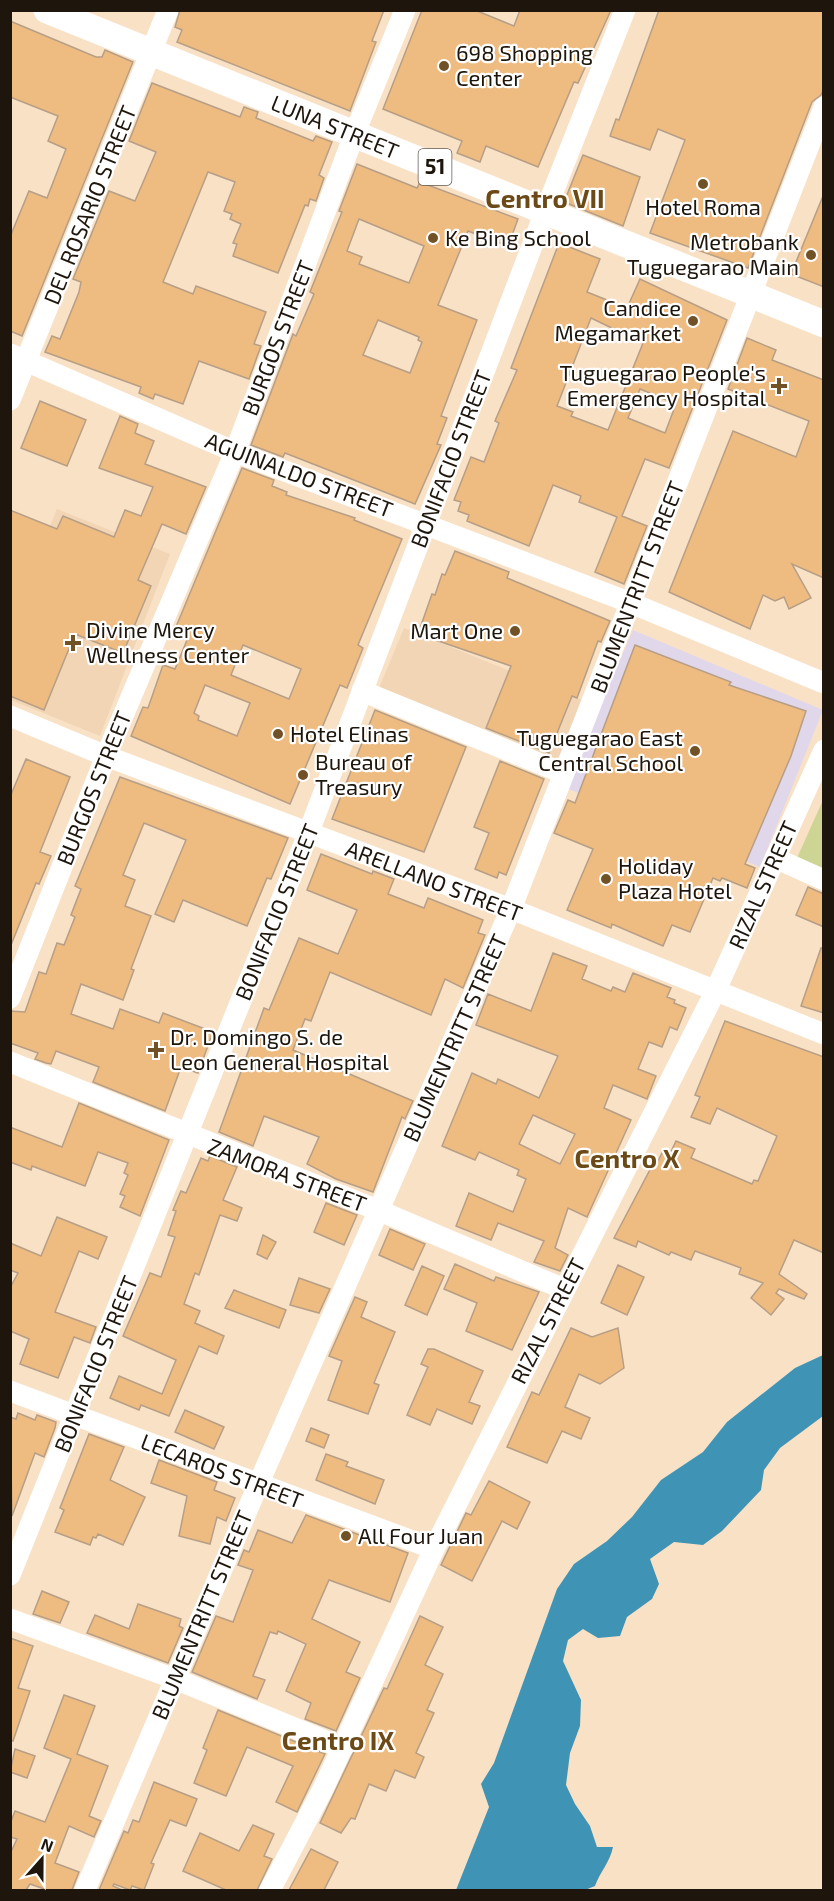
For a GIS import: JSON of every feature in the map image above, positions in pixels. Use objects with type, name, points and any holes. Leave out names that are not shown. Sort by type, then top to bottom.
[{"type":"main road","name":"LUNA STREET","points":[[47,10],[824,324]]},
{"type":"street","name":"DEL ROSARIO STREET","points":[[10,399],[19,357],[168,10]]},
{"type":"street","name":"BURGOS STREET","points":[[10,998],[106,756],[235,452],[354,135],[405,10]]},
{"type":"street","name":"BONIFACIO STREET","points":[[10,1575],[308,834],[545,212],[625,10]]},
{"type":"street","name":"BLUMENTRITT STREET","points":[[85,1890],[258,1485],[511,909],[824,106]]},
{"type":"street","name":"AGUINALDO STREET","points":[[19,357],[235,452],[632,603],[824,683]]},
{"type":"street","points":[[362,692],[563,772]]},
{"type":"street","name":"ARELLANO STREET","points":[[10,716],[106,756],[308,834],[511,909],[824,1034]]},
{"type":"street","name":"RIZAL STREET","points":[[270,1890],[343,1748],[434,1549],[715,992],[824,750]]},
{"type":"street","points":[[776,858],[824,880]]},
{"type":"street","name":"ZAMORA STREET","points":[[10,1062],[564,1288]]},
{"type":"street","name":"LECAROS STREET","points":[[10,1391],[434,1549]]},
{"type":"street","points":[[10,1619],[175,1679],[343,1748]]},
{"type":"shaded area","name":"Divine Mercy Wellness Center","points":[[57,509],[170,554],[100,736],[11,700],[10,580],[26,585]]},
{"type":"shaded area","points":[[404,628],[582,700],[556,766],[377,693]]},
{"type":"shaded area","name":"Tuguegarao East Central School","points":[[633,630],[823,710],[760,867],[566,788]]},
{"type":"green space","points":[[823,800],[823,870],[797,858]]},
{"type":"water","points":[[823,1355],[823,1416],[780,1448],[764,1470],[761,1490],[722,1531],[703,1545],[674,1542],[650,1559],[659,1584],[652,1599],[627,1617],[620,1636],[598,1638],[583,1629],[568,1640],[563,1661],[581,1700],[580,1726],[570,1753],[566,1785],[575,1804],[590,1826],[597,1847],[613,1847],[595,1886],[585,1890],[456,1890],[489,1807],[481,1784],[494,1763],[557,1589],[574,1564],[607,1541],[632,1517],[661,1480],[703,1452],[727,1422],[795,1368]]},
{"type":"building","points":[[180,10],[384,10],[372,41],[376,42],[350,111],[177,42],[182,30],[175,27]]},
{"type":"building","points":[[422,10],[475,10],[514,26],[520,10],[611,10],[578,83],[574,82],[538,167],[486,146],[480,162],[457,153],[462,141],[383,109]]},
{"type":"building","points":[[659,10],[824,10],[824,88],[821,95],[812,102],[748,268],[650,233],[685,140],[658,129],[650,150],[610,136],[616,119],[619,120]]},
{"type":"building","points":[[10,21],[96,57],[102,57],[105,50],[133,62],[22,336],[10,331],[10,237],[29,191],[47,198],[66,149],[48,141],[58,116],[10,97]]},
{"type":"building","points":[[152,83],[240,117],[244,107],[258,112],[256,118],[313,141],[316,136],[332,142],[319,175],[324,178],[316,201],[310,199],[308,206],[305,205],[278,273],[233,256],[237,244],[233,243],[241,224],[230,219],[232,214],[224,211],[235,182],[208,172],[163,282],[193,294],[196,286],[266,312],[254,344],[261,346],[249,379],[199,361],[183,404],[155,394],[153,399],[139,393],[141,387],[45,352],[52,336],[60,339],[79,292],[81,282],[73,279],[109,191],[135,201],[156,152],[129,141]]},
{"type":"building","points":[[583,155],[640,177],[623,226],[564,202]]},
{"type":"building","points":[[357,164],[417,188],[420,182],[518,219],[508,246],[468,231],[438,305],[477,320],[441,416],[447,418],[437,444],[441,445],[415,504],[285,453],[283,457],[251,445],[293,334],[296,336],[314,294],[310,292],[342,212],[339,211]],"holes":[[[359,219],[424,246],[409,283],[359,264],[362,257],[347,251]],[[378,320],[419,337],[418,340],[422,342],[410,373],[363,355]]]},
{"type":"building","name":"Metrobank Tuguegarao Main","points":[[824,196],[824,287],[791,274]]},
{"type":"building","points":[[559,243],[600,259],[587,292],[627,308],[640,279],[727,320],[669,468],[645,459],[622,516],[647,526],[624,584],[595,572],[617,517],[579,502],[581,496],[553,485],[529,546],[467,521],[469,515],[458,511],[461,502],[454,500],[471,457],[484,462],[499,423],[495,421],[517,370],[511,368]],"holes":[[[591,318],[643,343],[608,430],[571,416],[573,412],[557,406]],[[640,389],[676,404],[665,433],[628,418]]]},
{"type":"building","points":[[747,338],[776,350],[772,360],[824,380],[824,578],[792,564],[811,598],[789,609],[784,597],[775,601],[763,595],[750,629],[669,592],[733,431],[796,457],[809,421],[728,389]]},
{"type":"building","points":[[40,401],[86,420],[67,466],[21,448]]},
{"type":"building","name":"Divine Mercy Wellness Center","points":[[120,416],[138,424],[135,433],[154,441],[145,464],[206,487],[186,534],[162,524],[138,580],[151,586],[123,653],[75,634],[44,710],[10,696],[10,510],[57,529],[63,516],[114,537],[125,510],[141,516],[153,487],[99,468]]},
{"type":"building","points":[[242,468],[274,480],[272,486],[287,492],[286,495],[355,518],[354,520],[402,539],[358,645],[363,648],[347,688],[340,685],[290,804],[131,736],[143,707],[148,708],[163,665],[175,669],[187,640],[173,634]],"holes":[[[243,645],[301,669],[289,699],[231,675]],[[205,685],[250,703],[237,736],[198,720],[199,716],[194,713]]]},
{"type":"building","points":[[455,551],[509,572],[507,578],[610,621],[601,642],[598,641],[577,698],[572,696],[549,753],[486,728],[511,666],[418,634],[432,594],[435,595],[442,574],[445,575]]},
{"type":"building","name":"Tuguegarao East Central School","points":[[635,645],[731,682],[729,685],[806,711],[791,756],[745,864],[755,868],[747,888],[722,878],[720,881],[713,878],[690,932],[672,925],[663,946],[612,924],[611,928],[567,910],[593,849],[554,833],[568,800],[575,803]]},
{"type":"building","points":[[375,710],[466,747],[424,852],[332,819]]},
{"type":"building","points":[[26,759],[70,777],[40,852],[51,856],[39,884],[36,883],[11,945],[10,797]]},
{"type":"building","points":[[500,761],[544,779],[506,875],[499,872],[497,878],[475,869],[489,833],[474,827]]},
{"type":"building","points":[[120,777],[288,838],[271,879],[267,878],[247,926],[183,900],[174,922],[155,914],[186,840],[144,823],[123,875],[135,880],[125,906],[151,916],[131,969],[134,970],[123,1000],[81,984],[71,1014],[113,1029],[120,1009],[159,1023],[163,1013],[213,1032],[198,1073],[181,1067],[165,1111],[93,1082],[99,1067],[56,1051],[51,1064],[46,1063],[35,1059],[38,1053],[10,1043],[10,1011],[25,1012],[39,972],[46,974],[57,943],[64,945],[75,917],[71,915],[81,889],[75,886]]},
{"type":"building","points":[[321,854],[372,874],[373,871],[394,879],[388,894],[424,908],[428,898],[483,920],[478,933],[485,935],[463,988],[445,979],[431,1015],[330,972],[311,1021],[305,1019],[293,1050],[413,1101],[405,1119],[402,1117],[373,1192],[336,1179],[307,1164],[319,1137],[264,1116],[253,1146],[219,1132],[264,1008],[269,1010],[299,938],[338,954],[357,910],[307,890]]},
{"type":"building","points":[[808,887],[824,894],[824,927],[796,915]]},
{"type":"building","points":[[821,948],[824,949],[824,1013],[801,1006]]},
{"type":"building","points":[[553,953],[587,966],[582,979],[611,991],[613,987],[625,992],[633,973],[671,988],[667,997],[686,1008],[677,1030],[670,1027],[662,1047],[649,1042],[638,1069],[656,1076],[647,1099],[613,1085],[604,1108],[631,1120],[587,1217],[568,1208],[555,1248],[568,1255],[560,1271],[534,1262],[544,1241],[498,1223],[491,1240],[456,1226],[469,1193],[513,1212],[526,1179],[517,1175],[519,1170],[479,1152],[475,1160],[442,1146],[472,1073],[496,1084],[498,1079],[539,1098],[558,1056],[476,1025],[488,994],[531,1011]],"holes":[[[533,1115],[575,1134],[560,1164],[519,1144]]]},
{"type":"building","points":[[725,1021],[824,1057],[824,1253],[794,1240],[779,1274],[807,1294],[804,1299],[779,1289],[776,1293],[784,1299],[771,1315],[751,1298],[763,1283],[739,1274],[741,1268],[695,1251],[691,1260],[671,1252],[669,1255],[638,1241],[636,1247],[614,1238],[652,1166],[655,1167],[662,1153],[669,1156],[676,1141],[695,1149],[691,1158],[752,1184],[754,1180],[758,1181],[777,1136],[717,1108],[710,1124],[691,1117],[700,1097],[695,1095]]},
{"type":"building","points":[[79,1103],[169,1140],[140,1216],[120,1207],[125,1196],[120,1194],[128,1175],[124,1173],[128,1163],[98,1152],[85,1186],[32,1166],[31,1170],[10,1162],[10,1127],[62,1147]]},
{"type":"building","points":[[210,1156],[237,1167],[223,1200],[242,1208],[237,1221],[220,1215],[199,1275],[195,1273],[184,1304],[200,1311],[195,1323],[224,1336],[217,1354],[199,1346],[169,1416],[141,1405],[139,1410],[110,1398],[119,1376],[162,1394],[176,1360],[123,1336],[150,1273],[161,1277],[175,1237],[168,1235],[176,1211],[173,1210],[181,1191],[186,1193],[201,1158],[208,1161]]},
{"type":"building","points":[[326,1203],[357,1215],[344,1245],[314,1232]]},
{"type":"building","points":[[57,1217],[107,1237],[98,1259],[79,1251],[55,1312],[96,1327],[90,1343],[74,1337],[58,1378],[20,1364],[29,1339],[10,1331],[10,1288],[18,1273],[10,1270],[10,1243],[41,1256]]},
{"type":"building","points":[[390,1229],[425,1244],[413,1270],[379,1255]]},
{"type":"building","points":[[263,1235],[276,1242],[267,1259],[257,1254]]},
{"type":"building","points":[[455,1264],[494,1281],[496,1277],[539,1292],[512,1350],[466,1331],[477,1303],[444,1289]]},
{"type":"building","points":[[618,1265],[644,1277],[627,1315],[601,1303]]},
{"type":"building","points":[[422,1266],[444,1276],[427,1315],[405,1305]]},
{"type":"building","points":[[299,1278],[330,1289],[319,1313],[290,1305]]},
{"type":"building","points":[[234,1290],[286,1310],[279,1328],[225,1308]]},
{"type":"building","points":[[355,1297],[367,1302],[361,1317],[395,1332],[374,1383],[379,1385],[368,1414],[328,1400],[342,1361],[329,1356]]},
{"type":"building","points":[[571,1328],[592,1337],[618,1328],[624,1368],[600,1384],[579,1374],[565,1407],[590,1418],[581,1439],[562,1431],[547,1463],[507,1447],[532,1392],[539,1395]]},
{"type":"building","points":[[428,1349],[434,1349],[483,1371],[469,1402],[480,1406],[472,1424],[437,1409],[430,1425],[407,1415],[428,1367],[421,1364]]},
{"type":"building","points":[[185,1410],[224,1427],[214,1449],[175,1432]]},
{"type":"building","points":[[18,1413],[35,1420],[37,1415],[56,1422],[44,1457],[35,1453],[12,1516],[10,1417],[16,1419]]},
{"type":"building","points":[[311,1428],[329,1435],[324,1448],[306,1441]]},
{"type":"building","points":[[89,1434],[124,1447],[110,1480],[145,1497],[123,1545],[98,1534],[96,1538],[93,1537],[90,1545],[55,1532],[64,1510],[60,1508]]},
{"type":"building","points":[[326,1454],[348,1462],[346,1466],[384,1480],[375,1504],[316,1480]]},
{"type":"building","points":[[159,1460],[217,1482],[214,1490],[235,1498],[226,1521],[217,1517],[210,1544],[179,1536],[187,1496],[151,1483]]},
{"type":"building","points":[[489,1481],[530,1502],[517,1529],[502,1521],[472,1581],[441,1565],[466,1513],[471,1515]]},
{"type":"building","points":[[306,1515],[408,1553],[390,1602],[329,1580],[312,1619],[360,1642],[346,1672],[360,1678],[336,1731],[305,1719],[311,1703],[286,1691],[306,1644],[278,1631],[277,1634],[270,1632],[253,1676],[265,1680],[257,1699],[192,1672],[216,1616],[233,1622],[253,1570],[238,1565],[244,1550],[249,1552],[258,1530],[292,1543]]},
{"type":"building","points":[[42,1591],[69,1602],[60,1623],[33,1614]]},
{"type":"building","points":[[138,1604],[181,1619],[179,1626],[183,1628],[168,1663],[87,1633],[95,1615],[129,1629]]},
{"type":"building","points":[[420,1616],[443,1627],[425,1665],[443,1674],[427,1710],[434,1713],[416,1753],[424,1757],[415,1778],[395,1770],[386,1791],[369,1784],[355,1819],[351,1818],[341,1833],[320,1823],[384,1688],[387,1689]]},
{"type":"building","points":[[10,1638],[33,1646],[18,1688],[30,1691],[13,1741],[10,1740]]},
{"type":"building","points":[[64,1695],[95,1706],[77,1754],[108,1766],[89,1816],[101,1821],[94,1837],[69,1826],[55,1863],[79,1872],[72,1890],[47,1890],[30,1884],[26,1890],[10,1890],[10,1854],[17,1839],[10,1837],[10,1824],[15,1811],[45,1822],[71,1759],[44,1748]]},
{"type":"building","points":[[218,1710],[325,1754],[297,1812],[276,1802],[293,1766],[247,1747],[226,1796],[194,1783],[207,1750],[203,1748]]},
{"type":"building","points":[[15,1749],[35,1756],[27,1778],[10,1772]]},
{"type":"building","points":[[154,1782],[197,1799],[186,1826],[170,1820],[151,1863],[154,1864],[144,1890],[132,1886],[130,1890],[114,1884],[113,1886],[122,1890],[99,1890],[124,1831],[128,1833],[133,1820],[139,1822]]},
{"type":"building","points":[[253,1825],[274,1834],[264,1856],[272,1859],[257,1890],[226,1890],[183,1871],[200,1833],[239,1851]]},
{"type":"building","points":[[311,1849],[338,1862],[324,1890],[289,1890]]},
{"type":"place","name":"698 Shopping Center","points":[[444,66]]},
{"type":"place","name":"Hotel Roma","points":[[703,184]]},
{"type":"place","name":"Ke Bing School","points":[[433,238]]},
{"type":"place","name":"Metrobank Tuguegarao Main","points":[[811,255]]},
{"type":"place","name":"Candice Megamarket","points":[[693,321]]},
{"type":"place","name":"Tuguegarao People's Emergency Hospital","points":[[779,386]]},
{"type":"place","name":"Mart One","points":[[515,631]]},
{"type":"place","name":"Divine Mercy Wellness Center","points":[[73,643]]},
{"type":"place","name":"Hotel Elinas","points":[[278,734]]},
{"type":"place","name":"Tuguegarao East Central School","points":[[695,751]]},
{"type":"place","name":"Bureau of Treasury","points":[[303,775]]},
{"type":"place","name":"Holiday Plaza Hotel","points":[[606,879]]},
{"type":"place","name":"Dr. Domingo S. de Leon General Hospital","points":[[156,1050]]},
{"type":"place","name":"All Four Juan","points":[[346,1536]]},
{"type":"district","name":"Centro VII","points":[[545,199]]},
{"type":"district","name":"Centro X","points":[[627,1159]]},
{"type":"district","name":"Centro IX","points":[[338,1741]]}]
